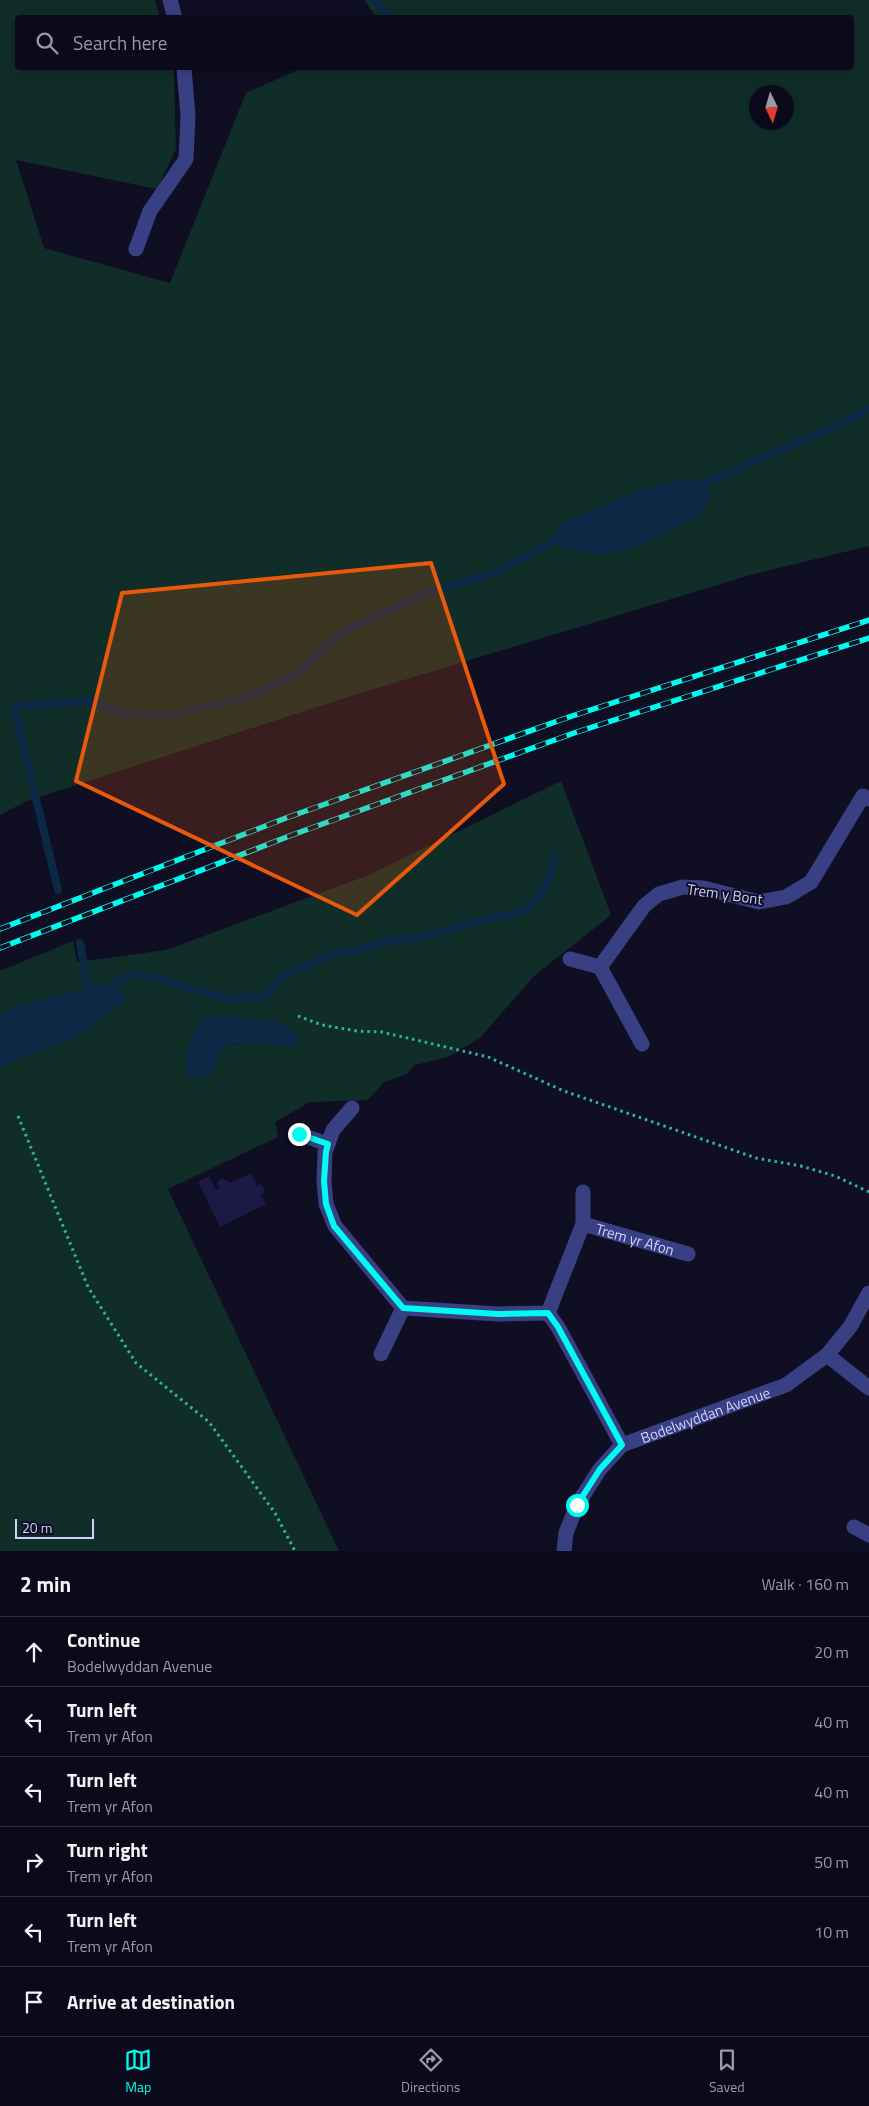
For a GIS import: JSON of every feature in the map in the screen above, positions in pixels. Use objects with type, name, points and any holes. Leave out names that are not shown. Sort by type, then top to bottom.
[{"type":"street","points":[[170,0],[174,15]]},
{"type":"street","points":[[136,249],[150,211],[186,159],[188,116],[184,70]]},
{"type":"street","name":"Trem y Bont","points":[[600,967],[644,906],[659,894],[683,887],[703,888],[759,902],[786,897],[811,882],[867,792]]},
{"type":"street","points":[[570,959],[600,967],[642,1044]]},
{"type":"street","points":[[352,1108],[333,1130],[326,1152],[326,1204],[334,1226],[403,1308],[498,1314],[548,1313],[558,1327],[622,1445]]},
{"type":"street","points":[[299,1134],[328,1144]]},
{"type":"street","name":"Trem yr Afon","points":[[548,1313],[583,1224],[583,1192]]},
{"type":"street","name":"Trem yr Afon","points":[[583,1224],[688,1254]]},
{"type":"street","name":"Bodelwyddan Avenue","points":[[564,1551],[566,1533],[577,1505],[600,1469],[622,1445],[786,1386],[827,1355],[850,1327],[869,1293]]},
{"type":"street","points":[[381,1354],[403,1308]]},
{"type":"street","points":[[827,1355],[869,1388]]},
{"type":"street","points":[[854,1527],[869,1536]]},
{"type":"path","points":[[298,1016],[322,1025],[357,1031],[382,1032],[488,1058],[564,1091],[756,1158],[801,1166],[835,1176],[869,1192]]},
{"type":"path","points":[[18,1116],[88,1287],[136,1363],[209,1422],[275,1513],[295,1551]]},
{"type":"highlighted area","points":[[431,563],[504,784],[357,915],[76,781],[122,593]]},
{"type":"green space","points":[[0,0],[155,0],[159,15],[15,15],[15,70],[173,70],[176,149],[157,189],[16,160],[44,248],[170,283],[246,93],[298,70],[854,70],[854,15],[375,15],[364,0],[869,0],[869,546],[754,574],[351,696],[27,801],[0,815]]},
{"type":"green space","points":[[561,781],[611,915],[534,976],[480,1038],[448,1057],[415,1065],[407,1074],[384,1082],[368,1100],[310,1102],[275,1122],[278,1137],[168,1189],[339,1551],[0,1551],[0,971],[73,941],[77,962],[166,950],[369,875]],"holes":[[[247,1019],[277,1021],[299,1045],[286,1047],[262,1043],[229,1045],[219,1052],[213,1074],[185,1068],[188,1049],[200,1020]]]},
{"type":"water","points":[[688,478],[705,483],[710,496],[700,515],[667,533],[635,547],[604,555],[563,548],[556,540],[557,525],[637,491]]},
{"type":"water","points":[[116,981],[126,1000],[77,1037],[0,1066],[0,1013],[17,1006]]},
{"type":"water","points":[[213,1014],[277,1021],[298,1035],[299,1045],[286,1047],[262,1043],[229,1045],[220,1052],[213,1074],[197,1079],[188,1076],[185,1062],[191,1040],[200,1020]]},
{"type":"building","points":[[251,1173],[257,1186],[261,1184],[265,1192],[261,1194],[266,1204],[220,1227],[198,1182],[209,1176],[216,1190],[219,1189],[217,1183],[221,1179],[225,1179],[230,1183]]},
{"type":"waterway","points":[[375,0],[387,15]]},
{"type":"waterway","points":[[705,483],[845,422],[869,409]]},
{"type":"waterway","points":[[58,890],[14,707],[86,701],[127,714],[175,715],[252,695],[300,672],[344,631],[424,594],[501,570],[556,540]]},
{"type":"waterway","points":[[116,981],[137,973],[230,999],[264,997],[283,976],[335,953],[353,952],[379,943],[426,936],[523,911],[534,902],[546,885],[552,871],[554,854]]},
{"type":"waterway","points":[[80,943],[88,988]]},
{"type":"railway","points":[[0,929],[286,818],[569,717],[869,620]]},
{"type":"railway","points":[[0,948],[292,835],[574,733],[869,638]]},
{"type":"route","points":[[299,1134],[328,1144],[324,1181],[326,1204],[334,1226],[344,1235],[403,1308],[498,1314],[548,1313],[558,1327],[622,1445],[600,1469],[577,1505]]}]
